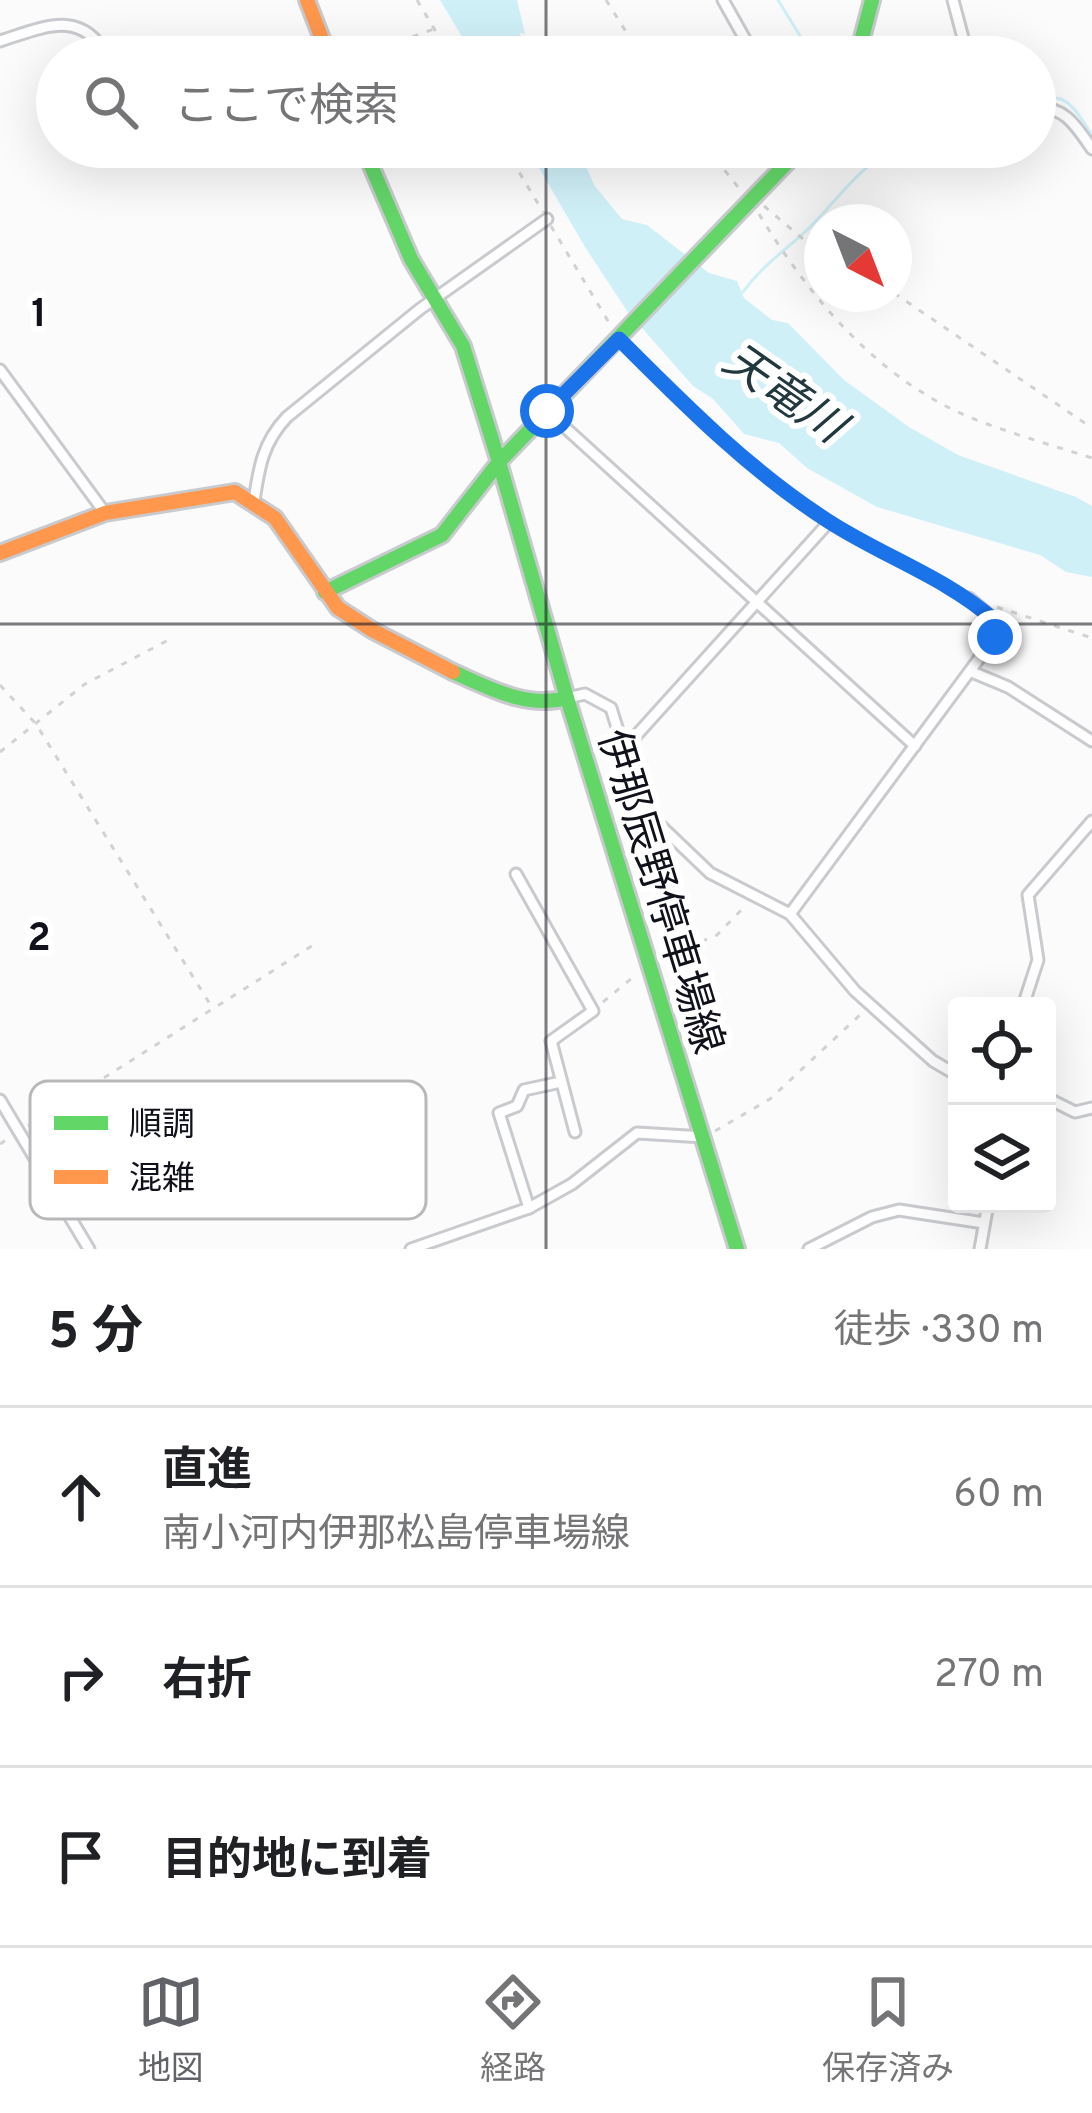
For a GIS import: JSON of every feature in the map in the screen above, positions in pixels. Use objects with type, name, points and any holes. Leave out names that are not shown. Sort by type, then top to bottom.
[{"type":"main road","points":[[307,0],[321,36]]},
{"type":"main road","points":[[863,36],[872,0]]},
{"type":"main road","points":[[372,168],[411,259],[464,346],[567,698]]},
{"type":"main road","points":[[325,592],[454,525],[479,482],[783,168]]},
{"type":"main road","points":[[0,553],[105,513],[235,492],[254,501]]},
{"type":"main road","name":"伊那辰野停車場線","points":[[254,501],[287,528],[340,610],[372,630],[519,699],[548,704],[567,698],[737,1249]]},
{"type":"street","points":[[723,0],[743,36]]},
{"type":"street","points":[[953,0],[962,36]]},
{"type":"street","points":[[0,41],[73,24],[96,36]]},
{"type":"street","points":[[1056,110],[1069,117],[1092,149]]},
{"type":"street","points":[[254,501],[269,435],[286,417],[436,296],[547,218]]},
{"type":"street","points":[[0,370],[105,513]]},
{"type":"street","points":[[547,411],[915,746]]},
{"type":"street","points":[[622,745],[634,739],[829,522]]},
{"type":"street","points":[[790,914],[995,637],[994,620],[969,598]]},
{"type":"street","points":[[972,673],[1008,687],[1092,741]]},
{"type":"street","points":[[567,698],[585,694],[610,708],[642,808],[710,873],[790,914],[871,1005],[948,1070]]},
{"type":"street","points":[[1025,997],[1038,960],[1028,895],[1092,821]]},
{"type":"street","points":[[517,874],[593,1011],[551,1041],[575,1132]]},
{"type":"street","points":[[529,1208],[500,1113],[517,1106],[524,1090],[561,1082]]},
{"type":"street","points":[[0,1100],[30,1148]]},
{"type":"street","points":[[1056,1102],[1075,1112],[1092,1108]]},
{"type":"street","points":[[411,1249],[529,1208],[572,1184],[637,1133],[704,1137]]},
{"type":"street","points":[[809,1249],[872,1217],[899,1210],[983,1223]]},
{"type":"street","points":[[980,1249],[986,1213]]},
{"type":"street","points":[[71,1219],[89,1249]]},
{"type":"path","points":[[417,0],[438,36]]},
{"type":"path","points":[[606,0],[629,36]]},
{"type":"path","points":[[414,36],[434,29]]},
{"type":"path","points":[[517,168],[621,336],[712,433],[769,481],[829,522],[969,598],[1092,638]]},
{"type":"path","points":[[722,168],[788,262],[837,321],[914,386],[966,416],[1092,458]]},
{"type":"path","points":[[750,204],[804,240]]},
{"type":"path","points":[[912,305],[1092,428]]},
{"type":"path","points":[[1,750],[86,684],[174,637]]},
{"type":"path","points":[[0,685],[36,724],[213,1009]]},
{"type":"path","points":[[593,1011],[650,963],[717,935],[756,895]]},
{"type":"path","points":[[99,1081],[315,944]]},
{"type":"path","points":[[704,1137],[770,1099],[871,1005]]},
{"type":"path","points":[[0,1144],[30,1125]]},
{"type":"water","points":[[440,0],[517,0],[525,34],[461,36]]},
{"type":"water","name":"天竜川","points":[[539,168],[587,168],[594,185],[622,219],[647,225],[709,273],[737,281],[744,298],[772,320],[788,323],[844,380],[909,427],[958,455],[1092,506],[1092,577],[1066,572],[1040,555],[877,507],[807,468],[779,443],[744,434],[713,399],[693,386],[627,311]]},
{"type":"waterway","points":[[778,0],[800,36]]},
{"type":"waterway","points":[[1056,98],[1075,110],[1092,135]]},
{"type":"waterway","points":[[743,292],[867,168]]},
{"type":"traffic: fast","points":[[863,36],[872,0]]},
{"type":"traffic: fast","points":[[325,592],[442,535],[499,462],[463,346],[411,259],[372,168]]},
{"type":"traffic: fast","points":[[567,698],[499,462],[782,168]]},
{"type":"traffic: fast","points":[[453,672],[523,699],[567,698],[737,1249]]},
{"type":"traffic: slow","points":[[307,0],[321,36]]},
{"type":"traffic: slow","points":[[0,553],[105,513],[235,492],[275,518],[338,608],[453,672]]},
{"type":"route","points":[[547,411],[619,339],[712,433],[769,481],[829,522],[969,598],[994,620],[995,637]]}]
